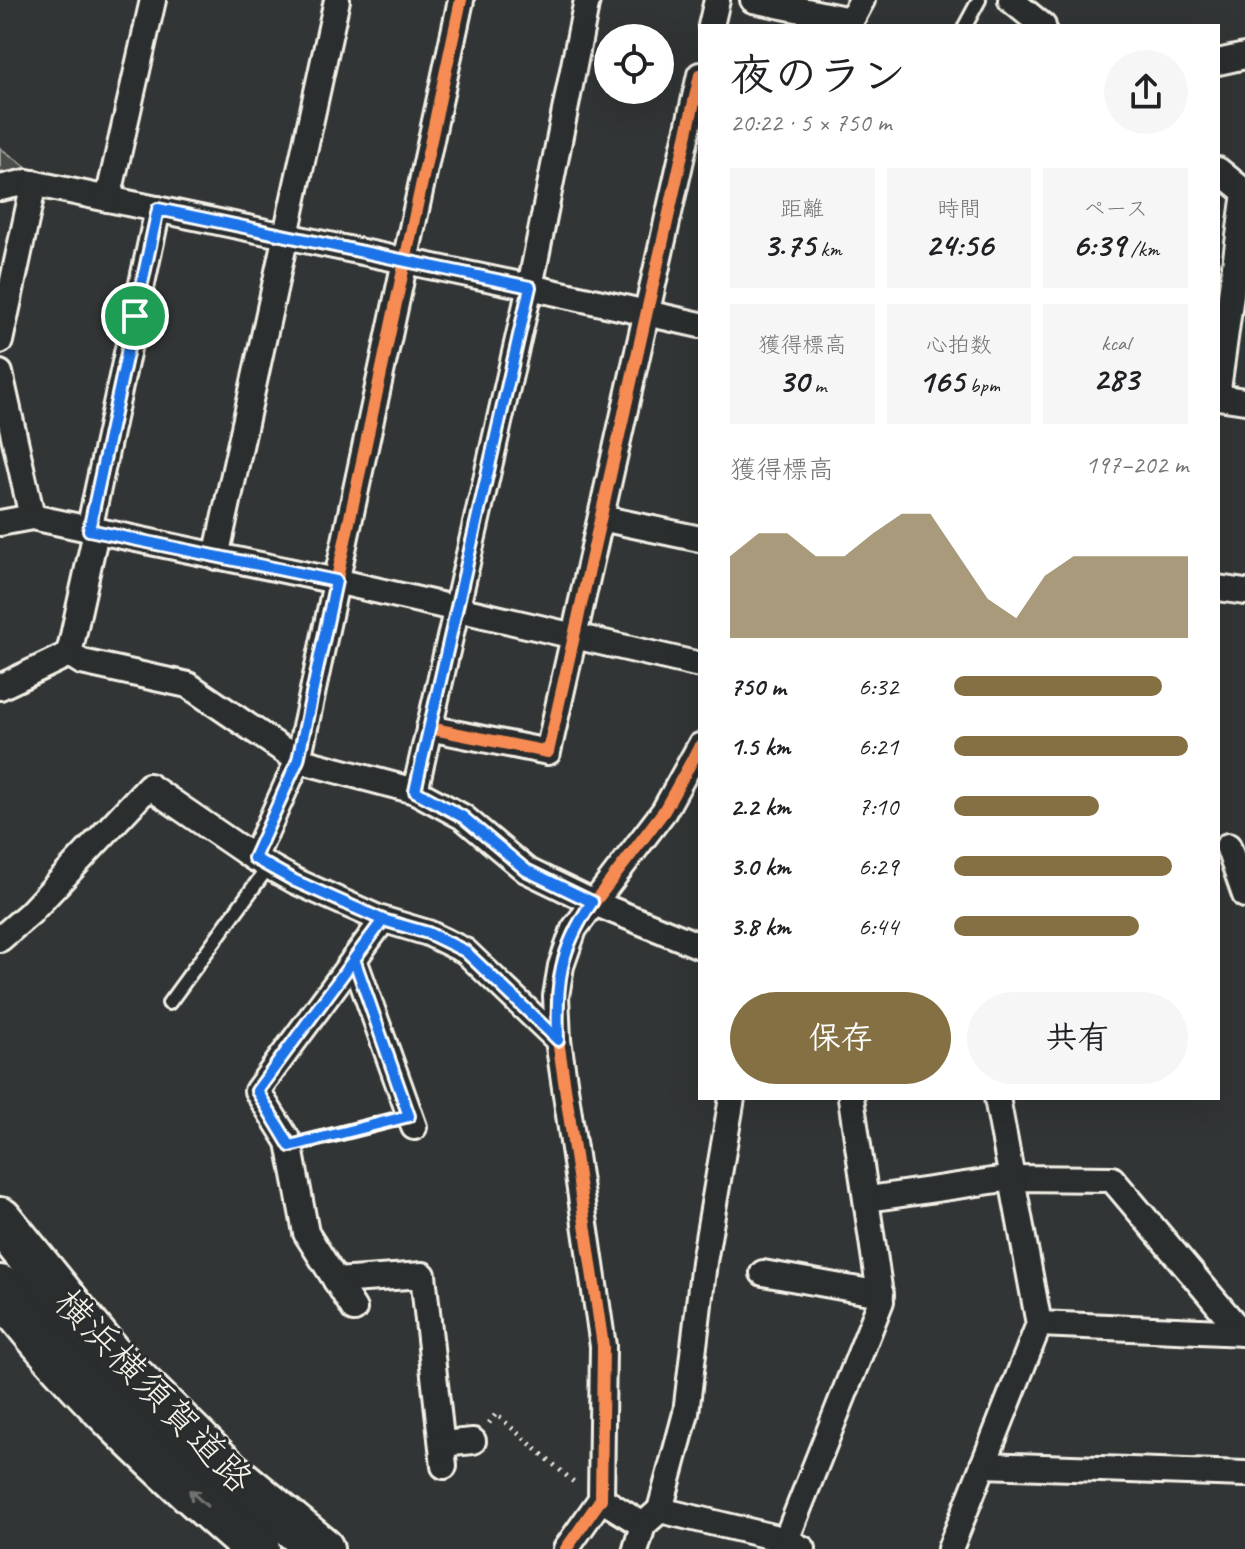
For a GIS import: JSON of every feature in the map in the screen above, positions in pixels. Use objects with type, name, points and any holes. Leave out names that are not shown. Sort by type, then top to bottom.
[{"type":"highway","name":"横浜横須賀道路","points":[[0,1220],[109,1355],[229,1473],[321,1549]]},
{"type":"highway","name":"横浜横須賀道路","points":[[0,1288],[77,1381],[144,1449],[257,1549]]},
{"type":"street","points":[[108,199],[153,0]]},
{"type":"street","points":[[216,557],[337,0]]},
{"type":"street","points":[[262,862],[298,760],[461,0]]},
{"type":"street","points":[[415,791],[530,287],[587,0]]},
{"type":"street","points":[[711,24],[717,0]]},
{"type":"street","points":[[753,0],[853,15]]},
{"type":"street","points":[[1011,0],[1041,24]]},
{"type":"street","points":[[1220,62],[1245,56]]},
{"type":"street","points":[[429,728],[548,752],[698,84]]},
{"type":"street","points":[[1220,366],[1236,182]]},
{"type":"street","points":[[0,341],[34,183]]},
{"type":"street","points":[[0,188],[34,183],[698,325]]},
{"type":"street","points":[[69,654],[158,209]]},
{"type":"street","points":[[0,373],[32,517]]},
{"type":"street","points":[[1220,397],[1245,401]]},
{"type":"street","points":[[0,523],[32,517],[336,581],[698,665]]},
{"type":"street","points":[[601,518],[698,539]]},
{"type":"street","points":[[1220,588],[1245,592]]},
{"type":"street","points":[[0,687],[69,654]]},
{"type":"street","points":[[69,654],[82,662],[188,685],[298,760],[415,791],[463,817],[526,870],[592,902],[698,945]]},
{"type":"street","points":[[566,1549],[601,1499],[603,1346],[558,1040],[556,996],[561,966],[574,929],[664,811],[698,750]]},
{"type":"street","points":[[0,939],[30,913],[149,786],[295,881],[383,920],[428,933],[465,951],[558,1040]]},
{"type":"street","points":[[1230,845],[1245,895]]},
{"type":"street","points":[[354,1309],[306,1233],[290,1146],[257,1091],[383,920]]},
{"type":"street","points":[[354,959],[411,1121]]},
{"type":"street","points":[[636,1549],[652,1518],[686,1413],[712,1263],[732,1100]]},
{"type":"street","points":[[601,1499],[652,1518],[789,1546],[881,1301],[851,1100]]},
{"type":"street","points":[[950,1549],[1039,1324],[997,1100]]},
{"type":"street","points":[[868,1199],[1012,1178],[1112,1179],[1244,1333]]},
{"type":"street","points":[[763,1273],[881,1294]]},
{"type":"street","points":[[336,1281],[423,1275],[443,1455],[473,1441]]},
{"type":"street","points":[[1039,1324],[1244,1333]]},
{"type":"street","points":[[983,1465],[1245,1474]]},
{"type":"lane","points":[[966,24],[979,0]]},
{"type":"lane","points":[[169,1003],[262,862]]},
{"type":"lane","points":[[290,1146],[411,1121]]},
{"type":"path","points":[[473,1441],[496,1414],[575,1483]]},
{"type":"shaded area","points":[[0,148],[28,168],[0,173]]},
{"type":"cycle path","points":[[254,858],[298,760],[461,0]]},
{"type":"cycle path","points":[[429,728],[548,752],[698,84]]},
{"type":"cycle path","points":[[566,1549],[601,1499],[603,1346],[558,1040],[556,996],[561,966],[574,929],[664,811],[698,750]]},
{"type":"route","points":[[135,316],[89,530],[336,581],[298,760],[254,858],[295,881],[383,920],[257,1091],[290,1146],[409,1116],[354,959],[383,920],[428,933],[465,951],[558,1040],[556,996],[561,966],[574,929],[592,902],[526,870],[463,817],[415,791],[530,287],[158,209],[135,316]]}]
